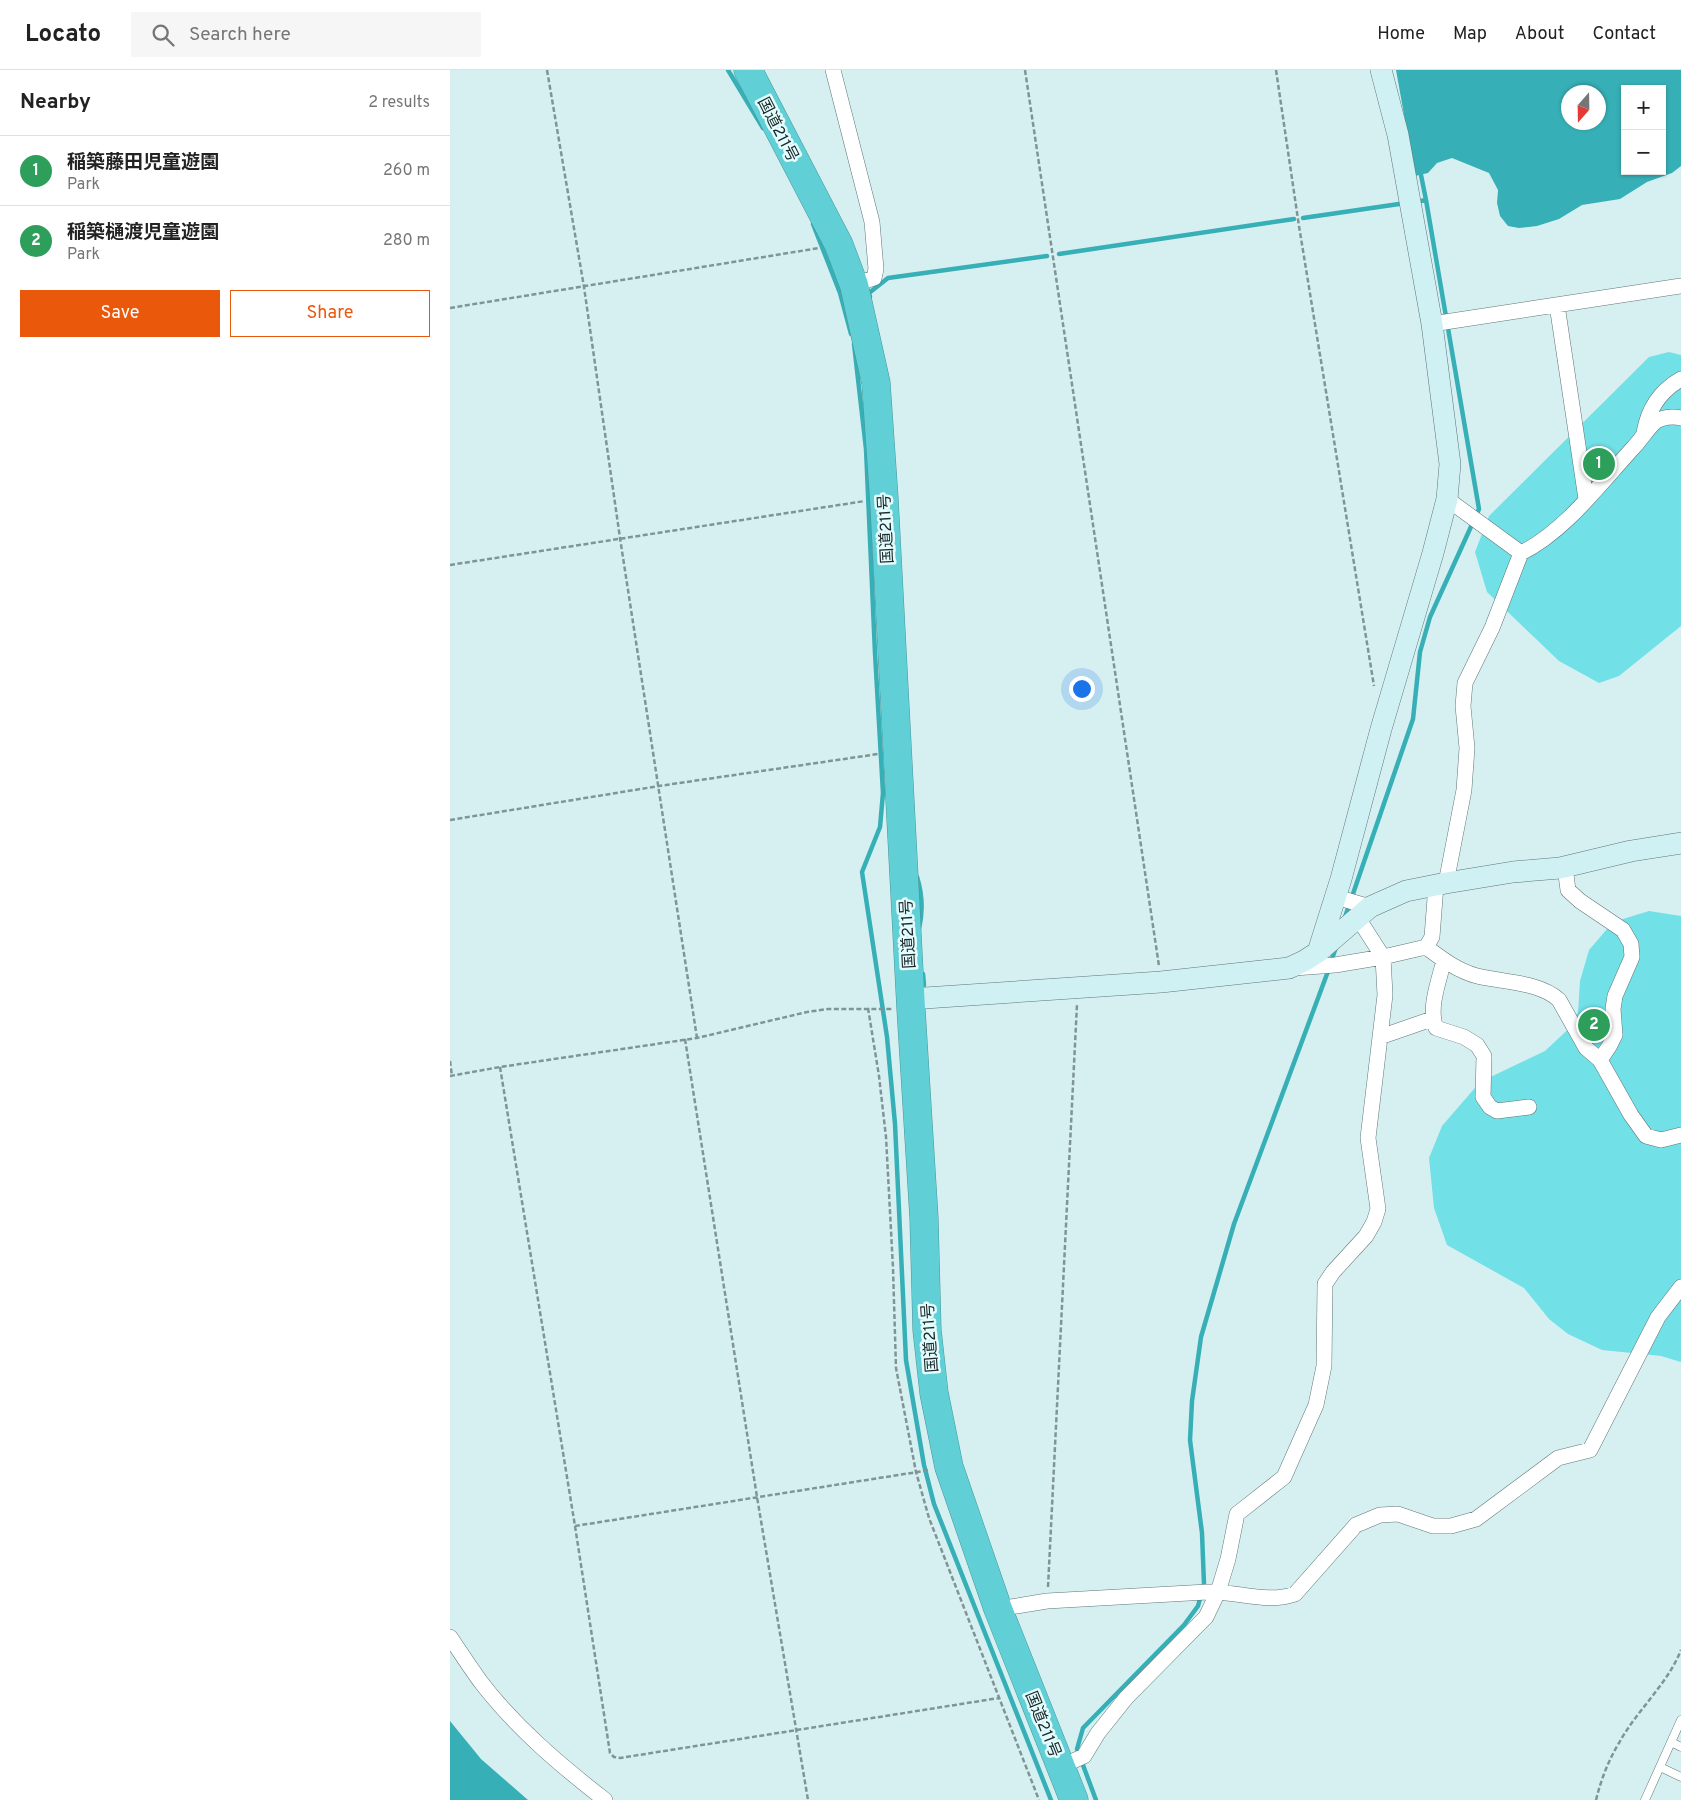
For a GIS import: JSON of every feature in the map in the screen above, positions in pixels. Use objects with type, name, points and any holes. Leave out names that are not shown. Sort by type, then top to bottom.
[{"type":"highway","name":"国道211号","points":[[748,70],[839,245],[854,285],[876,383],[884,498],[910,1004],[924,1218],[927,1330],[934,1393],[949,1467],[998,1609],[1072,1761],[1074,1800]]},
{"type":"street","points":[[833,70],[872,222],[876,269],[874,278],[854,285]]},
{"type":"street","points":[[1326,957],[1352,908],[1381,729],[1447,499],[1450,464],[1443,322],[1381,70]]},
{"type":"street","points":[[1443,322],[1681,286]]},
{"type":"street","points":[[1557,305],[1586,499]]},
{"type":"street","points":[[1643,437],[1646,420],[1655,401],[1669,386],[1681,379]]},
{"type":"street","points":[[910,1004],[1078,987],[1161,982],[1288,968],[1326,957],[1383,957],[1426,947],[1432,937],[1441,884],[1464,790],[1467,748],[1463,706],[1465,683],[1492,628],[1521,553],[1537,546],[1586,499],[1655,422],[1666,418],[1681,418]]},
{"type":"street","points":[[1447,499],[1521,553]]},
{"type":"street","points":[[1326,957],[1352,908],[1406,891],[1441,884],[1513,872],[1565,867],[1632,851],[1678,845]]},
{"type":"street","points":[[1565,867],[1568,890],[1580,901],[1623,930],[1631,944],[1632,957],[1615,996],[1613,1010],[1615,1035],[1600,1060]]},
{"type":"street","points":[[1072,1761],[1098,1733],[1126,1698],[1206,1617],[1207,1592],[1228,1559],[1237,1514],[1284,1477],[1316,1404],[1324,1366],[1325,1284],[1333,1272],[1366,1236],[1374,1222],[1378,1209],[1368,1138],[1385,995],[1383,957],[1352,908]]},
{"type":"street","points":[[1426,947],[1444,960],[1475,976],[1541,988],[1552,993],[1559,1000],[1586,1048],[1600,1060],[1630,1115],[1646,1136],[1661,1140],[1681,1134]]},
{"type":"street","points":[[1444,960],[1434,1000],[1432,1019],[1436,1028],[1464,1037],[1477,1044],[1484,1056],[1482,1071],[1483,1097],[1490,1107],[1497,1111],[1529,1107]]},
{"type":"street","points":[[1380,1037],[1432,1019]]},
{"type":"street","points":[[998,1609],[1048,1601],[1207,1592],[1268,1599],[1284,1598],[1295,1594],[1356,1525],[1380,1515],[1398,1514],[1432,1526],[1450,1526],[1476,1519],[1558,1458],[1590,1450],[1658,1317],[1681,1287]]},
{"type":"street","points":[[450,1637],[481,1682],[525,1731],[568,1771],[605,1800]]},
{"type":"lane","points":[[1645,1800],[1681,1720]]},
{"type":"lane","points":[[1671,1742],[1681,1746]]},
{"type":"lane","points":[[1660,1767],[1681,1777]]},
{"type":"path","points":[[547,70],[584,287],[620,538],[698,1038]]},
{"type":"path","points":[[1025,70],[1161,982]]},
{"type":"path","points":[[1276,70],[1302,246],[1375,689]]},
{"type":"path","points":[[450,308],[839,245]]},
{"type":"path","points":[[450,565],[884,498]]},
{"type":"path","points":[[450,820],[659,786],[897,751]]},
{"type":"path","points":[[1048,1601],[1078,987]]},
{"type":"path","points":[[450,1061],[451,1076],[698,1038],[807,1012],[910,1004]]},
{"type":"path","points":[[686,1040],[808,1800]]},
{"type":"path","points":[[500,1067],[610,1753],[614,1757],[620,1758],[999,1698]]},
{"type":"path","points":[[575,1526],[949,1467]]},
{"type":"path","points":[[1596,1800],[1602,1776],[1619,1742],[1674,1667],[1681,1650]]},
{"type":"shaded area","points":[[1396,70],[1681,70],[1681,166],[1672,173],[1647,182],[1620,199],[1582,205],[1559,219],[1537,226],[1519,228],[1508,226],[1500,216],[1497,203],[1498,190],[1489,173],[1452,158],[1437,163],[1428,173],[1415,176]]},
{"type":"shaded area","points":[[1669,352],[1681,355],[1681,626],[1619,676],[1599,683],[1559,661],[1487,592],[1475,552],[1489,516],[1649,357]]},
{"type":"shaded area","points":[[1649,911],[1681,916],[1681,1362],[1661,1356],[1602,1350],[1568,1334],[1549,1319],[1524,1288],[1447,1245],[1434,1208],[1429,1158],[1442,1126],[1480,1082],[1545,1051],[1577,1021],[1575,1016],[1578,1013],[1580,981],[1589,950],[1613,922]]},
{"type":"shaded area","points":[[450,1721],[481,1759],[528,1800],[450,1800]]},
{"type":"waterway","points":[[728,70],[763,128]]},
{"type":"waterway","points":[[1421,175],[1426,200],[1421,201]]},
{"type":"waterway","points":[[1344,920],[1413,719],[1420,652],[1430,617],[1479,509],[1426,200]]},
{"type":"waterway","points":[[1303,218],[1399,204]]},
{"type":"waterway","points":[[1059,254],[1294,219]]},
{"type":"waterway","points":[[813,224],[840,293],[851,334]]},
{"type":"waterway","points":[[870,297],[869,293],[888,278],[1047,256]]},
{"type":"waterway","points":[[854,344],[866,449],[883,793],[880,827],[862,872],[887,1037],[895,1124],[906,1360],[924,1465],[934,1504],[1051,1800]]},
{"type":"waterway","points":[[917,877],[921,903],[919,929]]},
{"type":"waterway","points":[[1096,1800],[1077,1749],[1083,1728],[1184,1625],[1198,1606],[1204,1584],[1202,1533],[1190,1440],[1192,1401],[1201,1337],[1234,1224],[1336,947]]},
{"type":"waterway","points":[[923,974],[924,985]]},
{"type":"place","name":"稲築藤田児童遊園","points":[[1599,464]]},
{"type":"place","name":"稲築樋渡児童遊園","points":[[1594,1025]]}]
